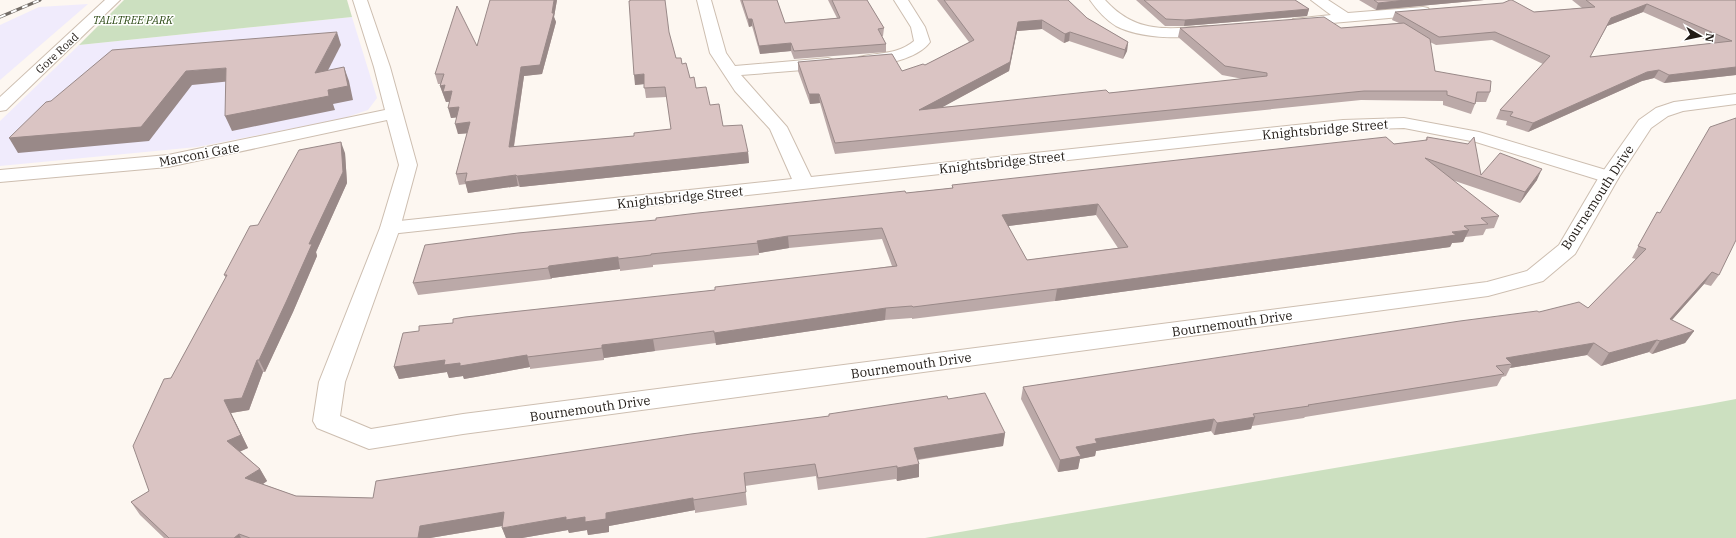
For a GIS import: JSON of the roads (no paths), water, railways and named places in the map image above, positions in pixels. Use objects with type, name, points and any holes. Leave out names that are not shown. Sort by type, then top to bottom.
[{"type":"street","name":"Gore Road","points":[[0,106],[113,0]]},
{"type":"street","name":"Bournemouth Drive","points":[[360,0],[382,67],[408,165],[390,228],[332,382],[326,420],[369,439],[463,424],[1488,289],[1535,276],[1567,249],[1609,177],[1645,124],[1662,112],[1680,106],[1736,100]]},
{"type":"street","points":[[704,0],[718,53],[741,87],[778,126],[804,184]]},
{"type":"street","points":[[730,71],[889,58],[912,52],[922,42],[918,27],[901,0]]},
{"type":"street","points":[[1097,0],[1110,15],[1123,23],[1146,30],[1184,32],[1222,29]]},
{"type":"street","points":[[1318,0],[1346,18]]},
{"type":"street","points":[[1284,24],[1438,10]]},
{"type":"street","name":"Marconi Gate","points":[[0,176],[168,161],[394,113]]},
{"type":"street","name":"Knightsbridge Street","points":[[390,228],[1343,125],[1404,123],[1479,137],[1609,177]]},
{"type":"railway","points":[[0,17],[40,0]]},
{"type":"park label","name":"TALLTREE PARK","points":[[133,20]]}]
